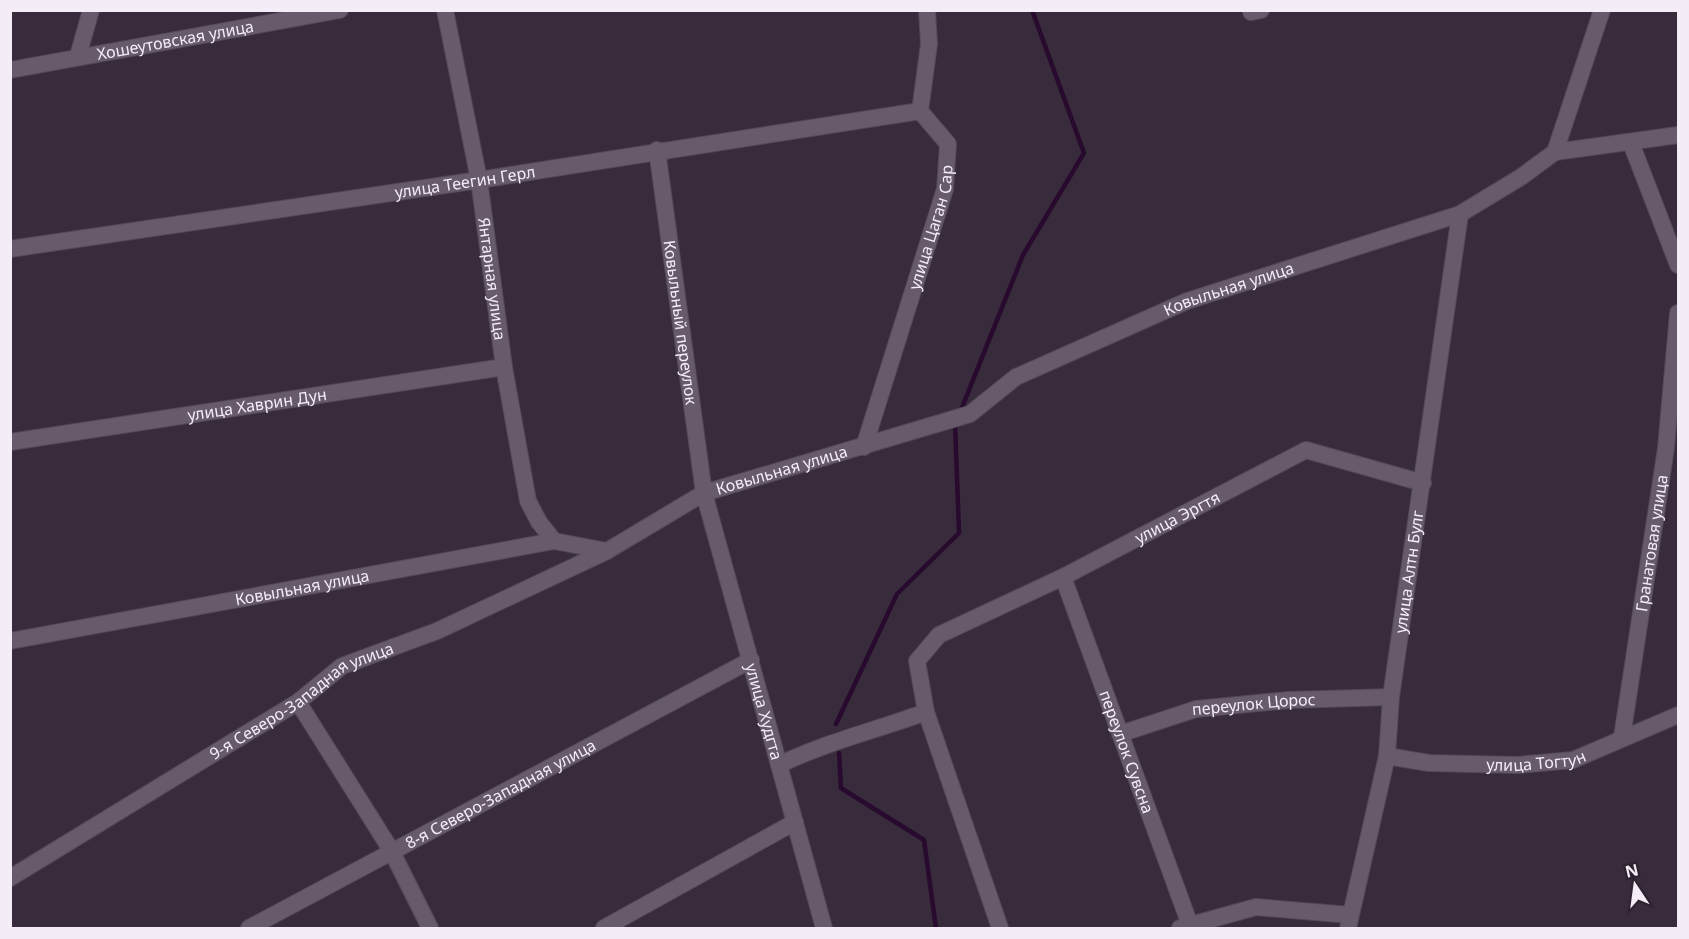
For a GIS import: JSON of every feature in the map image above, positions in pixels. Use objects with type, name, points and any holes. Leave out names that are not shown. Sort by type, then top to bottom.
[{"type":"street","points":[[78,56],[91,10]]},
{"type":"street","name":"Хошеутовская улица","points":[[10,70],[78,56],[252,28],[340,10]]},
{"type":"street","name":"Янтарная улица","points":[[445,10],[479,180],[504,368],[528,501],[539,522],[554,541]]},
{"type":"street","points":[[920,111],[929,44],[927,10]]},
{"type":"street","points":[[1602,10],[1555,152],[1678,135]]},
{"type":"street","name":"улица Теегин Герл","points":[[10,249],[479,180],[657,150],[920,111]]},
{"type":"street","name":"улица Цаган Сар","points":[[864,447],[945,189],[948,144],[920,111]]},
{"type":"street","points":[[1631,142],[1678,265]]},
{"type":"street","name":"Ковыльный переулок","points":[[657,150],[705,493]]},
{"type":"street","name":"Ковыльная улица","points":[[10,641],[554,541],[607,551],[705,493],[970,414],[1016,377],[1187,301],[1460,214],[1521,177],[1555,152]]},
{"type":"street","name":"улица Алтн Булг","points":[[1349,922],[1387,756],[1391,698],[1424,483],[1460,214]]},
{"type":"street","name":"Гранатовая улица","points":[[1622,737],[1672,449],[1678,313]]},
{"type":"street","name":"улица Хаврин Дун","points":[[10,442],[504,368]]},
{"type":"street","name":"улица Эргтя","points":[[926,712],[916,661],[939,635],[1063,577],[1306,450],[1424,483]]},
{"type":"street","name":"улица Худгта","points":[[705,493],[824,928]]},
{"type":"street","name":"9-я Северо-Западная улица","points":[[10,878],[298,702],[342,666],[437,631],[607,551]]},
{"type":"street","name":"переулок Сувсна","points":[[1063,577],[1120,734],[1184,927]]},
{"type":"street","name":"8-я Северо-Западная улица","points":[[249,928],[751,660]]},
{"type":"street","name":"переулок Цорос","points":[[1120,734],[1196,709],[1289,700],[1391,698]]},
{"type":"street","points":[[298,702],[392,850],[430,928]]},
{"type":"street","points":[[778,765],[820,745],[851,739],[926,712],[1000,928]]},
{"type":"street","name":"улица Тогтун","points":[[1387,756],[1429,763],[1506,765],[1573,760],[1622,737],[1678,715]]},
{"type":"street","points":[[604,928],[795,822]]},
{"type":"street","points":[[1184,927],[1256,907],[1349,922]]},
{"type":"waterway","points":[[961,410],[1023,255],[1084,153],[1032,10]]},
{"type":"waterway","points":[[836,724],[897,594],[959,533],[955,423]]},
{"type":"waterway","points":[[839,753],[841,788],[924,840],[936,928]]}]
